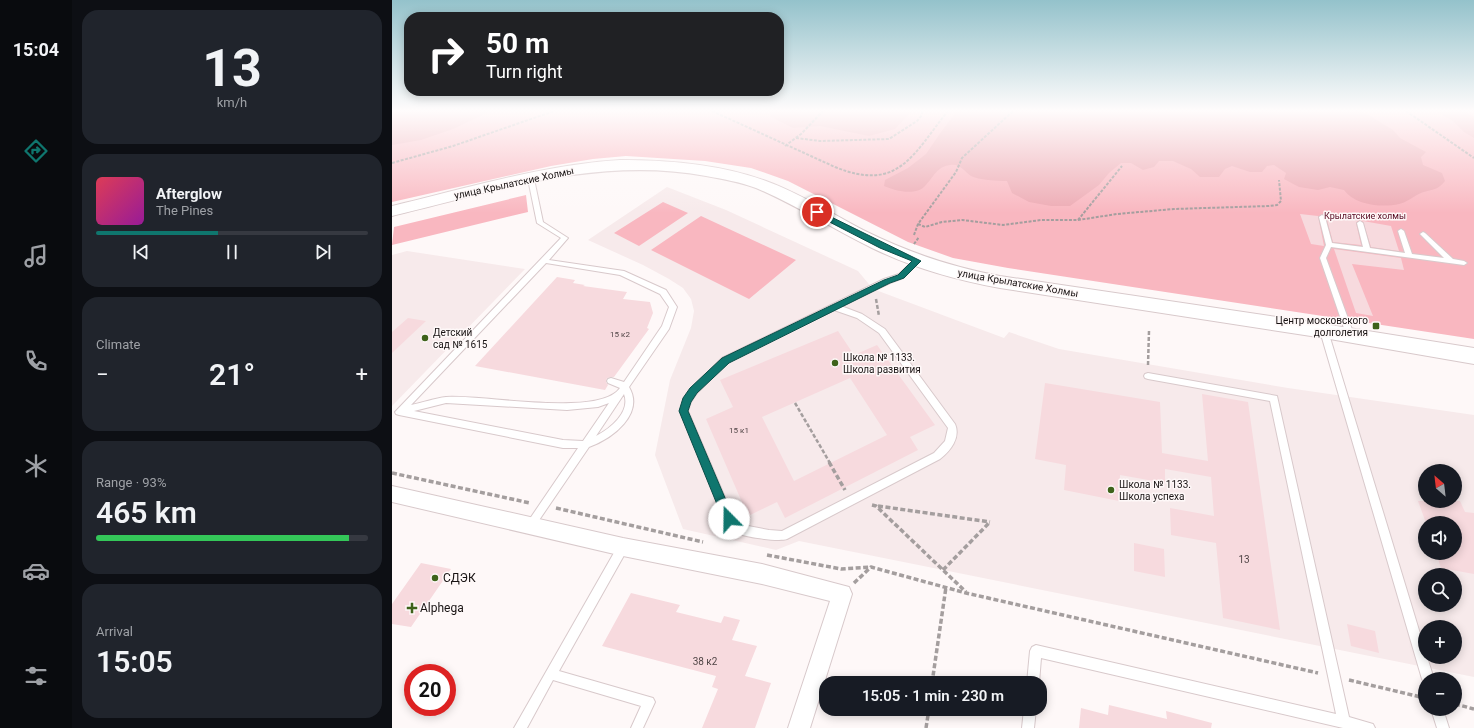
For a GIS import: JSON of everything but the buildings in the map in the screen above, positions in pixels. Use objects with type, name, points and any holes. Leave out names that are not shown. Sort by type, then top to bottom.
[{"type":"street","name":"улица Крылатские Холмы","points":[[392,211],[531,178],[601,166],[633,165],[697,171],[740,178],[777,192],[883,246],[917,261],[964,275],[1000,282],[1350,335],[1474,356]]},
{"type":"street","points":[[392,494],[623,547],[762,574],[842,594],[799,728]]},
{"type":"lane","points":[[399,412],[565,238],[540,223],[531,178]]},
{"type":"lane","points":[[1322,218],[1329,245],[1323,258],[1350,335]]},
{"type":"lane","points":[[1360,223],[1367,250]]},
{"type":"lane","points":[[1401,230],[1409,256]]},
{"type":"lane","points":[[1423,234],[1451,261]]},
{"type":"lane","points":[[1329,245],[1464,263]]},
{"type":"lane","points":[[530,526],[666,327],[673,307],[663,292],[622,273],[544,261]]},
{"type":"lane","points":[[834,307],[844,309],[869,321],[882,331],[946,417],[952,427],[953,435],[948,446],[937,456],[783,536],[769,535],[740,529],[729,519],[684,411],[687,401],[694,391],[725,360],[834,307],[901,276],[917,261]]},
{"type":"lane","points":[[1324,331],[1426,672]]},
{"type":"lane","points":[[1148,376],[1274,398],[1344,722]]},
{"type":"lane","points":[[399,412],[563,444],[587,444],[616,428],[624,417],[629,406],[627,390],[622,385],[611,381]]},
{"type":"lane","points":[[399,412],[446,400],[567,407],[598,404],[620,395]]},
{"type":"lane","points":[[520,728],[623,547]]},
{"type":"lane","points":[[1034,676],[1036,651],[1366,728]]},
{"type":"lane","points":[[551,674],[649,702],[637,728]]},
{"type":"lane","points":[[1028,728],[1029,716]]},
{"type":"lane","points":[[1439,716],[1443,728]]},
{"type":"path","points":[[392,163],[458,145]]},
{"type":"path","points":[[785,146],[849,173],[866,176],[878,176],[890,172],[904,164],[915,155],[923,145]]},
{"type":"path","points":[[914,235],[918,224],[956,172],[962,158],[975,145]]},
{"type":"path","points":[[1455,145],[1474,158]]},
{"type":"path","points":[[1078,220],[1122,166]]},
{"type":"path","points":[[918,224],[924,227],[942,222],[962,220],[1003,225],[1041,220],[1078,220],[1117,214],[1174,209],[1269,206],[1277,205],[1281,201],[1279,180]]},
{"type":"path","points":[[873,289],[882,331]]},
{"type":"path","points":[[1148,376],[1149,331]]},
{"type":"path","points":[[795,403],[851,500],[876,506],[990,522],[943,570]]},
{"type":"path","points":[[392,472],[537,504]]},
{"type":"path","points":[[876,506],[966,592]]},
{"type":"path","points":[[552,508],[709,543]]},
{"type":"path","points":[[762,574],[783,536]]},
{"type":"path","points":[[763,554],[841,569],[871,567],[966,592],[1418,696]]},
{"type":"path","points":[[842,594],[871,567]]},
{"type":"path","points":[[933,676],[946,587]]},
{"type":"path","points":[[1462,706],[1474,709]]},
{"type":"path","points":[[926,728],[928,716]]},
{"type":"shaded area","points":[[932,145],[1413,145],[1426,152],[1421,157],[1423,165],[1442,173],[1445,181],[1437,188],[1421,193],[1404,202],[1385,206],[1361,202],[1354,199],[1344,190],[1330,187],[1318,190],[1299,187],[1284,179],[1286,173],[1274,165],[1267,166],[1262,172],[1250,172],[1232,166],[1225,169],[1219,177],[1200,177],[1191,169],[1173,161],[1159,161],[1154,167],[1143,170],[1131,163],[1121,163],[1109,173],[1099,185],[1070,206],[1051,206],[1029,202],[1012,193],[1007,181],[988,180],[974,177],[957,165],[945,166],[941,168],[925,186],[916,191],[905,192],[884,186],[885,180],[908,168],[926,154]]},
{"type":"shaded area","points":[[667,187],[726,210],[858,271],[873,289],[1004,338],[1009,332],[1059,349],[1288,388],[1474,415],[1474,677],[1462,675],[1462,672],[1449,672],[799,541],[776,550],[683,529],[655,455],[670,380],[691,328],[694,311],[691,299],[683,288],[643,265],[588,240]]},
{"type":"shaded area","name":"Детский сад № 1615","points":[[407,251],[525,269],[392,406],[392,255]]},
{"type":"green space","name":"Крылатские холмы","points":[[392,145],[1474,145],[1474,339],[1008,268],[953,258],[908,242],[788,181],[751,168],[705,161],[626,156],[593,159],[551,166],[392,202]]},
{"type":"green space","points":[[526,195],[528,212],[392,245],[394,227]]},
{"type":"green space","points":[[663,202],[688,213],[639,246],[614,233]]},
{"type":"green space","points":[[701,216],[796,260],[749,299],[651,250]]},
{"type":"place","name":"Центр московского долголетия","points":[[1376,326]]},
{"type":"place","name":"Детский сад № 1615","points":[[425,338]]},
{"type":"place","name":"Школа № 1133. Школа развития","points":[[835,363]]},
{"type":"place","name":"Школа № 1133. Школа успеха","points":[[1111,490]]},
{"type":"place","name":"СДЭК","points":[[435,578]]},
{"type":"place","name":"Alphega","points":[[412,608]]},
{"type":"route","points":[[729,519],[684,411],[687,401],[694,391],[717,370],[725,360],[901,276],[917,261],[883,246],[817,212]]}]
